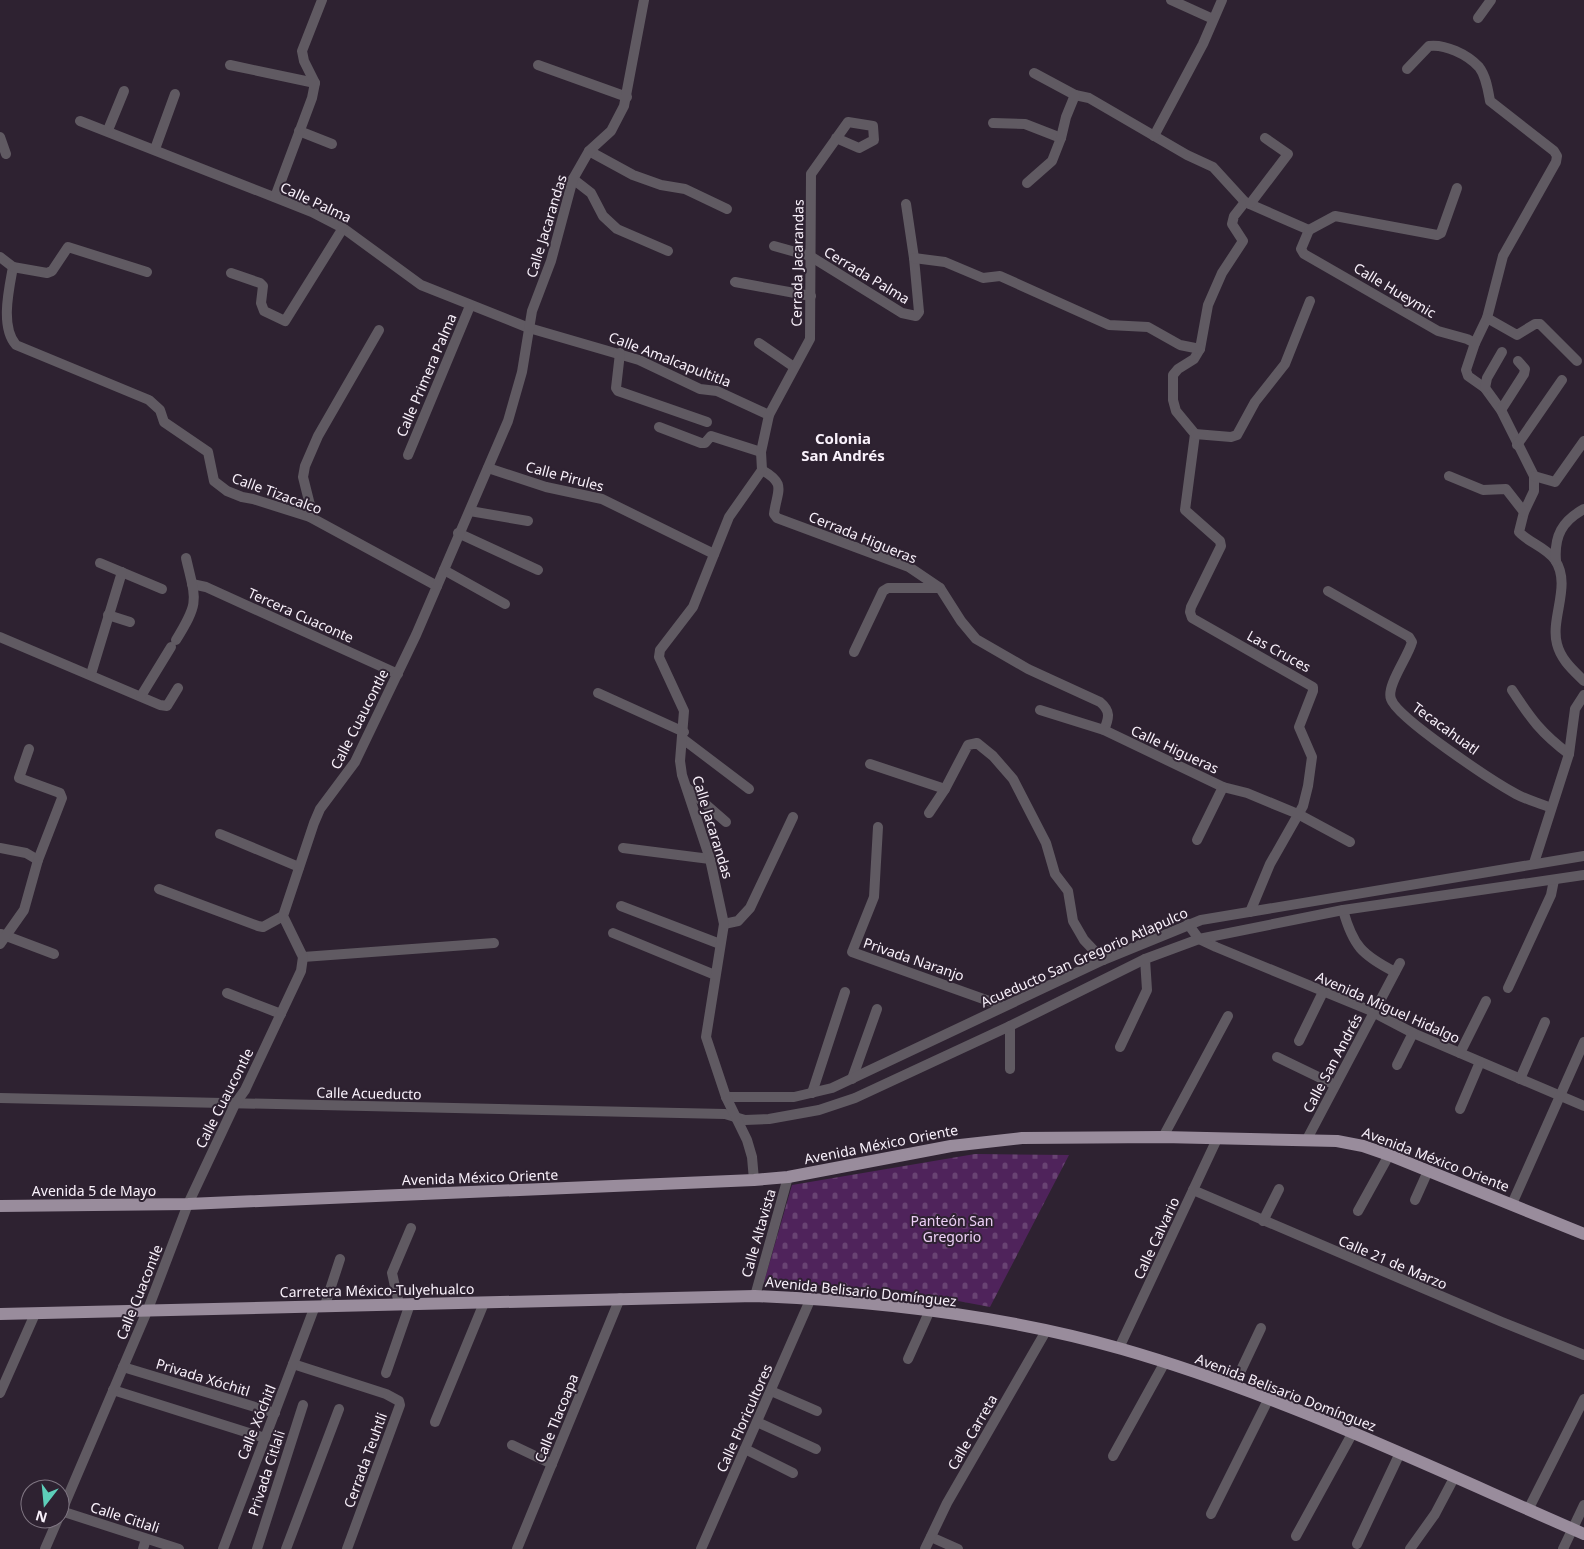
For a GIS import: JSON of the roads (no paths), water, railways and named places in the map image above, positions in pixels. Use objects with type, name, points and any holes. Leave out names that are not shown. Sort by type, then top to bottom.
[{"type":"main road","name":"Avenida México Oriente","points":[[188,1204],[754,1180],[788,1177],[985,1141],[1058,1137],[1163,1137],[1351,1143],[1428,1170],[1584,1234]]},
{"type":"main road","name":"Avenida 5 de Mayo","points":[[0,1206],[188,1204]]},
{"type":"main road","name":"Carretera México-Tulyehualco","points":[[0,1314],[755,1296]]},
{"type":"main road","name":"Avenida Belisario Domínguez","points":[[755,1296],[812,1298],[930,1310],[1046,1331],[1119,1348],[1269,1398],[1579,1532]]},
{"type":"street","points":[[276,198],[312,98],[315,83],[304,61],[302,51],[322,0]]},
{"type":"street","name":"Calle Jacarandas","points":[[526,345],[532,311],[551,261],[567,208],[573,179],[589,151],[611,131],[627,97],[642,0]]},
{"type":"street","points":[[1171,0],[1213,19]]},
{"type":"street","points":[[1154,136],[1203,44],[1222,0]]},
{"type":"street","points":[[1478,18],[1491,0]]},
{"type":"street","points":[[1407,69],[1428,46],[1438,45],[1464,56],[1479,67],[1486,83],[1490,101],[1554,151],[1557,156],[1556,162],[1503,256],[1487,318],[1475,343],[1466,370],[1468,376],[1485,388],[1500,410],[1534,476],[1534,491],[1524,512],[1519,532],[1548,552],[1556,561]]},
{"type":"street","points":[[230,65],[315,83]]},
{"type":"street","points":[[538,65],[627,97]]},
{"type":"street","points":[[1034,73],[1075,95],[1089,98],[1154,136],[1213,167],[1248,203],[1289,219],[1309,230],[1335,216],[1437,235],[1442,233],[1457,188]]},
{"type":"street","points":[[108,130],[124,91]]},
{"type":"street","points":[[155,149],[175,94]]},
{"type":"street","points":[[1027,183],[1052,161],[1075,95]]},
{"type":"street","name":"Calle Palma","points":[[80,121],[108,130],[276,198],[343,228],[421,285],[529,328]]},
{"type":"street","points":[[993,123],[1025,124],[1061,138]]},
{"type":"street","points":[[299,132],[332,144]]},
{"type":"street","points":[[0,138],[6,154]]},
{"type":"street","name":"Cerrada Jacarandas","points":[[769,415],[810,339],[811,174],[836,138]]},
{"type":"street","points":[[1265,138],[1288,154],[1248,203],[1234,216],[1232,224],[1243,241],[1222,273],[1208,305],[1200,348],[1194,359],[1178,369],[1173,375],[1173,400],[1176,411],[1195,434],[1231,437],[1237,435],[1255,402],[1286,364],[1310,301]]},
{"type":"street","points":[[589,151],[632,175],[661,185],[685,189],[727,209]]},
{"type":"street","points":[[573,179],[592,193],[603,216],[617,229],[668,251]]},
{"type":"street","name":"Cerrada Palma","points":[[810,256],[911,317],[916,316],[919,312],[906,204]]},
{"type":"street","points":[[231,273],[260,283],[263,286],[262,303],[264,311],[285,321],[343,228]]},
{"type":"street","name":"Calle Hueymic","points":[[1309,230],[1301,248],[1304,254],[1438,331],[1475,343]]},
{"type":"street","points":[[774,246],[810,256]]},
{"type":"street","points":[[0,257],[13,267],[47,273],[52,270],[68,247],[147,272]]},
{"type":"street","points":[[914,258],[945,262],[983,278],[990,279],[1000,276],[1109,325],[1148,327],[1180,345],[1200,348]]},
{"type":"street","points":[[4,332],[13,267]]},
{"type":"street","points":[[735,282],[811,296]]},
{"type":"street","name":"Calle Primera Palma","points":[[408,455],[470,306]]},
{"type":"street","points":[[1487,318],[1518,334],[1535,324],[1540,324],[1576,361]]},
{"type":"street","name":"Calle Amalcapultitla","points":[[529,328],[620,353],[662,370],[700,389],[717,391],[769,415]]},
{"type":"street","points":[[310,517],[311,509],[303,476],[305,466],[318,436],[379,330]]},
{"type":"street","name":"Calle Tizacalco","points":[[4,332],[16,345],[149,400],[160,410],[164,422],[208,452],[214,481],[227,491],[310,517],[437,586]]},
{"type":"street","points":[[759,343],[794,367]]},
{"type":"street","name":"Calle Cuaucontle","points":[[284,916],[299,867],[320,810],[355,762],[398,674],[444,570],[458,533],[470,511],[517,394],[526,345]]},
{"type":"street","points":[[1485,388],[1487,378],[1502,352]]},
{"type":"street","points":[[620,353],[616,388],[618,391],[707,422]]},
{"type":"street","points":[[1500,410],[1524,374],[1525,369],[1518,361]]},
{"type":"street","points":[[1517,446],[1562,380]]},
{"type":"street","points":[[762,470],[761,452],[769,415]]},
{"type":"street","points":[[659,427],[701,443],[705,443],[711,436],[761,452]]},
{"type":"street","name":"Las Cruces","points":[[1195,434],[1184,510],[1220,541],[1221,546],[1192,607],[1190,612],[1192,618],[1313,687],[1299,727],[1312,757],[1312,766],[1303,806],[1270,864],[1250,912]]},
{"type":"street","points":[[1534,476],[1554,482],[1584,440]]},
{"type":"street","name":"Calle Pirules","points":[[488,468],[546,487],[602,498],[714,554]]},
{"type":"street","name":"Calle Jacarandas","points":[[726,1097],[706,1037],[724,924],[710,858],[686,788],[680,761],[684,711],[659,657],[660,650],[693,607],[730,517],[762,470]]},
{"type":"street","name":"Cerrada Higueras","points":[[762,470],[774,477],[778,483],[780,490],[774,514],[777,518],[909,567],[940,588],[961,621],[976,639],[1028,669],[1100,702],[1108,708],[1109,714],[1104,730]]},
{"type":"street","points":[[1450,476],[1483,490],[1506,489],[1524,512]]},
{"type":"street","points":[[1584,508],[1573,515],[1559,533],[1555,547],[1561,595],[1556,642],[1562,658],[1584,681]]},
{"type":"street","points":[[470,511],[528,521]]},
{"type":"street","points":[[458,533],[538,570]]},
{"type":"street","points":[[141,696],[194,609],[195,597],[186,558]]},
{"type":"street","points":[[100,563],[162,589]]},
{"type":"street","points":[[444,570],[505,604]]},
{"type":"street","points":[[91,674],[122,572]]},
{"type":"street","name":"Tercera Cuaconte","points":[[192,584],[206,587],[398,674]]},
{"type":"street","points":[[854,652],[883,590],[888,588],[940,588]]},
{"type":"street","name":"Tecacahuatl","points":[[1328,591],[1409,637],[1412,642],[1410,650],[1391,686],[1390,698],[1396,709],[1429,735],[1516,794],[1551,808]]},
{"type":"street","points":[[108,615],[130,622]]},
{"type":"street","points":[[0,637],[167,706],[178,688]]},
{"type":"street","points":[[1512,690],[1535,724],[1546,736],[1569,754]]},
{"type":"street","points":[[598,693],[683,735],[748,789]]},
{"type":"street","points":[[1534,864],[1569,754],[1575,709],[1584,695]]},
{"type":"street","name":"Calle Higueras","points":[[1040,710],[1104,730],[1223,787],[1247,793],[1298,814],[1350,842]]},
{"type":"street","points":[[929,813],[945,789],[968,745],[972,743],[984,747],[1013,779],[1046,843],[1055,874],[1068,891],[1073,921],[1084,940],[1103,960]]},
{"type":"street","points":[[29,749],[19,774],[21,779],[60,794],[62,798],[38,860],[24,910],[2,938],[54,954]]},
{"type":"street","points":[[870,764],[945,789]]},
{"type":"street","points":[[1197,840],[1223,787]]},
{"type":"street","points":[[686,788],[726,822]]},
{"type":"street","points":[[724,924],[738,920],[750,908],[793,817]]},
{"type":"street","name":"Privada Naranjo","points":[[878,827],[874,896],[852,952],[1003,1006]]},
{"type":"street","points":[[220,834],[299,867]]},
{"type":"street","points":[[0,848],[26,853],[38,860]]},
{"type":"street","points":[[623,848],[710,858]]},
{"type":"street","name":"Acueducto San Gregorio Atlapulco","points":[[726,1097],[781,1098],[812,1093],[852,1080],[1003,1006],[1103,960],[1188,924],[1584,856]]},
{"type":"street","name":"Acueducto San Gregorio Atlapulco","points":[[736,1117],[745,1120],[769,1119],[838,1104],[1010,1026],[1145,960],[1199,938],[1343,910],[1584,875]]},
{"type":"street","points":[[1508,988],[1551,895],[1554,880]]},
{"type":"street","points":[[159,889],[258,926],[263,927],[284,916],[303,957],[494,943]]},
{"type":"street","points":[[621,906],[720,944]]},
{"type":"street","name":"Calle San Andrés","points":[[1306,1141],[1398,967],[1375,961],[1362,950],[1350,934],[1343,910]]},
{"type":"street","name":"Avenida Miguel Hidalgo","points":[[1188,924],[1199,938],[1374,1014],[1413,1034],[1584,1106]]},
{"type":"street","points":[[613,933],[715,975]]},
{"type":"street","name":"Calle Cuaucontle","points":[[188,1204],[235,1104],[245,1090],[298,981],[303,957]]},
{"type":"street","points":[[1120,1047],[1147,990],[1145,960]]},
{"type":"street","points":[[812,1093],[845,992]]},
{"type":"street","points":[[1299,1041],[1323,992]]},
{"type":"street","points":[[227,993],[282,1014]]},
{"type":"street","points":[[1460,1054],[1486,1001]]},
{"type":"street","points":[[852,1080],[877,1009]]},
{"type":"street","points":[[1163,1137],[1228,1016]]},
{"type":"street","points":[[1520,1079],[1545,1022]]},
{"type":"street","points":[[1010,1026],[1010,1070]]},
{"type":"street","points":[[1397,1066],[1413,1034]]},
{"type":"street","points":[[1512,1204],[1584,1042]]},
{"type":"street","points":[[1277,1057],[1335,1085]]},
{"type":"street","points":[[1460,1109],[1480,1062]]},
{"type":"street","name":"Calle Altavista","points":[[726,1097],[752,1157],[754,1180]]},
{"type":"street","name":"Calle Acueducto","points":[[0,1098],[725,1114],[736,1117]]},
{"type":"street","name":"Calle Calvario","points":[[1119,1348],[1217,1139]]},
{"type":"street","points":[[1358,1211],[1388,1155]]},
{"type":"street","points":[[1415,1200],[1428,1170]]},
{"type":"street","name":"Calle Altavista","points":[[755,1296],[788,1177]]},
{"type":"street","points":[[1263,1222],[1279,1189]]},
{"type":"street","name":"Calle 21 de Marzo","points":[[1193,1190],[1263,1222],[1584,1355]]},
{"type":"street","name":"Calle Cuacontle","points":[[70,1491],[148,1310],[188,1204]]},
{"type":"street","points":[[386,1373],[404,1304],[392,1273],[411,1228]]},
{"type":"street","name":"Calle Xóchitl","points":[[224,1549],[294,1364],[340,1259]]},
{"type":"street","name":"Calle Tlacoapa","points":[[517,1549],[620,1298]]},
{"type":"street","name":"Calle Floricultores","points":[[701,1549],[812,1298]]},
{"type":"street","points":[[435,1422],[484,1303]]},
{"type":"street","points":[[908,1359],[930,1310]]},
{"type":"street","points":[[0,1393],[35,1314]]},
{"type":"street","points":[[1234,1386],[1261,1328]]},
{"type":"street","name":"Calle Carreta","points":[[925,1549],[947,1503],[1046,1331]]},
{"type":"street","points":[[1114,1456],[1165,1362]]},
{"type":"street","name":"Cerrada Teuhtli","points":[[294,1364],[386,1394],[398,1401],[400,1405],[347,1549]]},
{"type":"street","name":"Privada Xóchitl","points":[[123,1367],[275,1413]]},
{"type":"street","points":[[113,1390],[265,1438]]},
{"type":"street","points":[[771,1391],[817,1411]]},
{"type":"street","points":[[1211,1514],[1269,1398]]},
{"type":"street","points":[[1528,1510],[1584,1399]]},
{"type":"street","name":"Privada Citlali","points":[[257,1549],[303,1405]]},
{"type":"street","points":[[286,1549],[339,1409]]},
{"type":"street","points":[[757,1422],[816,1448]]},
{"type":"street","points":[[1296,1536],[1352,1434]]},
{"type":"street","points":[[512,1445],[552,1464]]},
{"type":"street","points":[[745,1449],[793,1472]]},
{"type":"street","points":[[1357,1544],[1400,1453]]},
{"type":"street","points":[[1410,1549],[1435,1514],[1454,1478]]},
{"type":"street","points":[[1563,1549],[1579,1532],[1584,1505]]},
{"type":"street","name":"Calle Citlali","points":[[70,1518],[179,1549]]},
{"type":"street","name":"Calle Cuacontle","points":[[45,1549],[54,1529]]},
{"type":"street","points":[[931,1536],[958,1549]]},
{"type":"street","points":[[143,1549],[146,1539]]},
{"type":"district","name":"Colonia San Andrés","points":[[843,446]]},
{"type":"park label","name":"Panteón San Gregorio","points":[[952,1228]]}]
